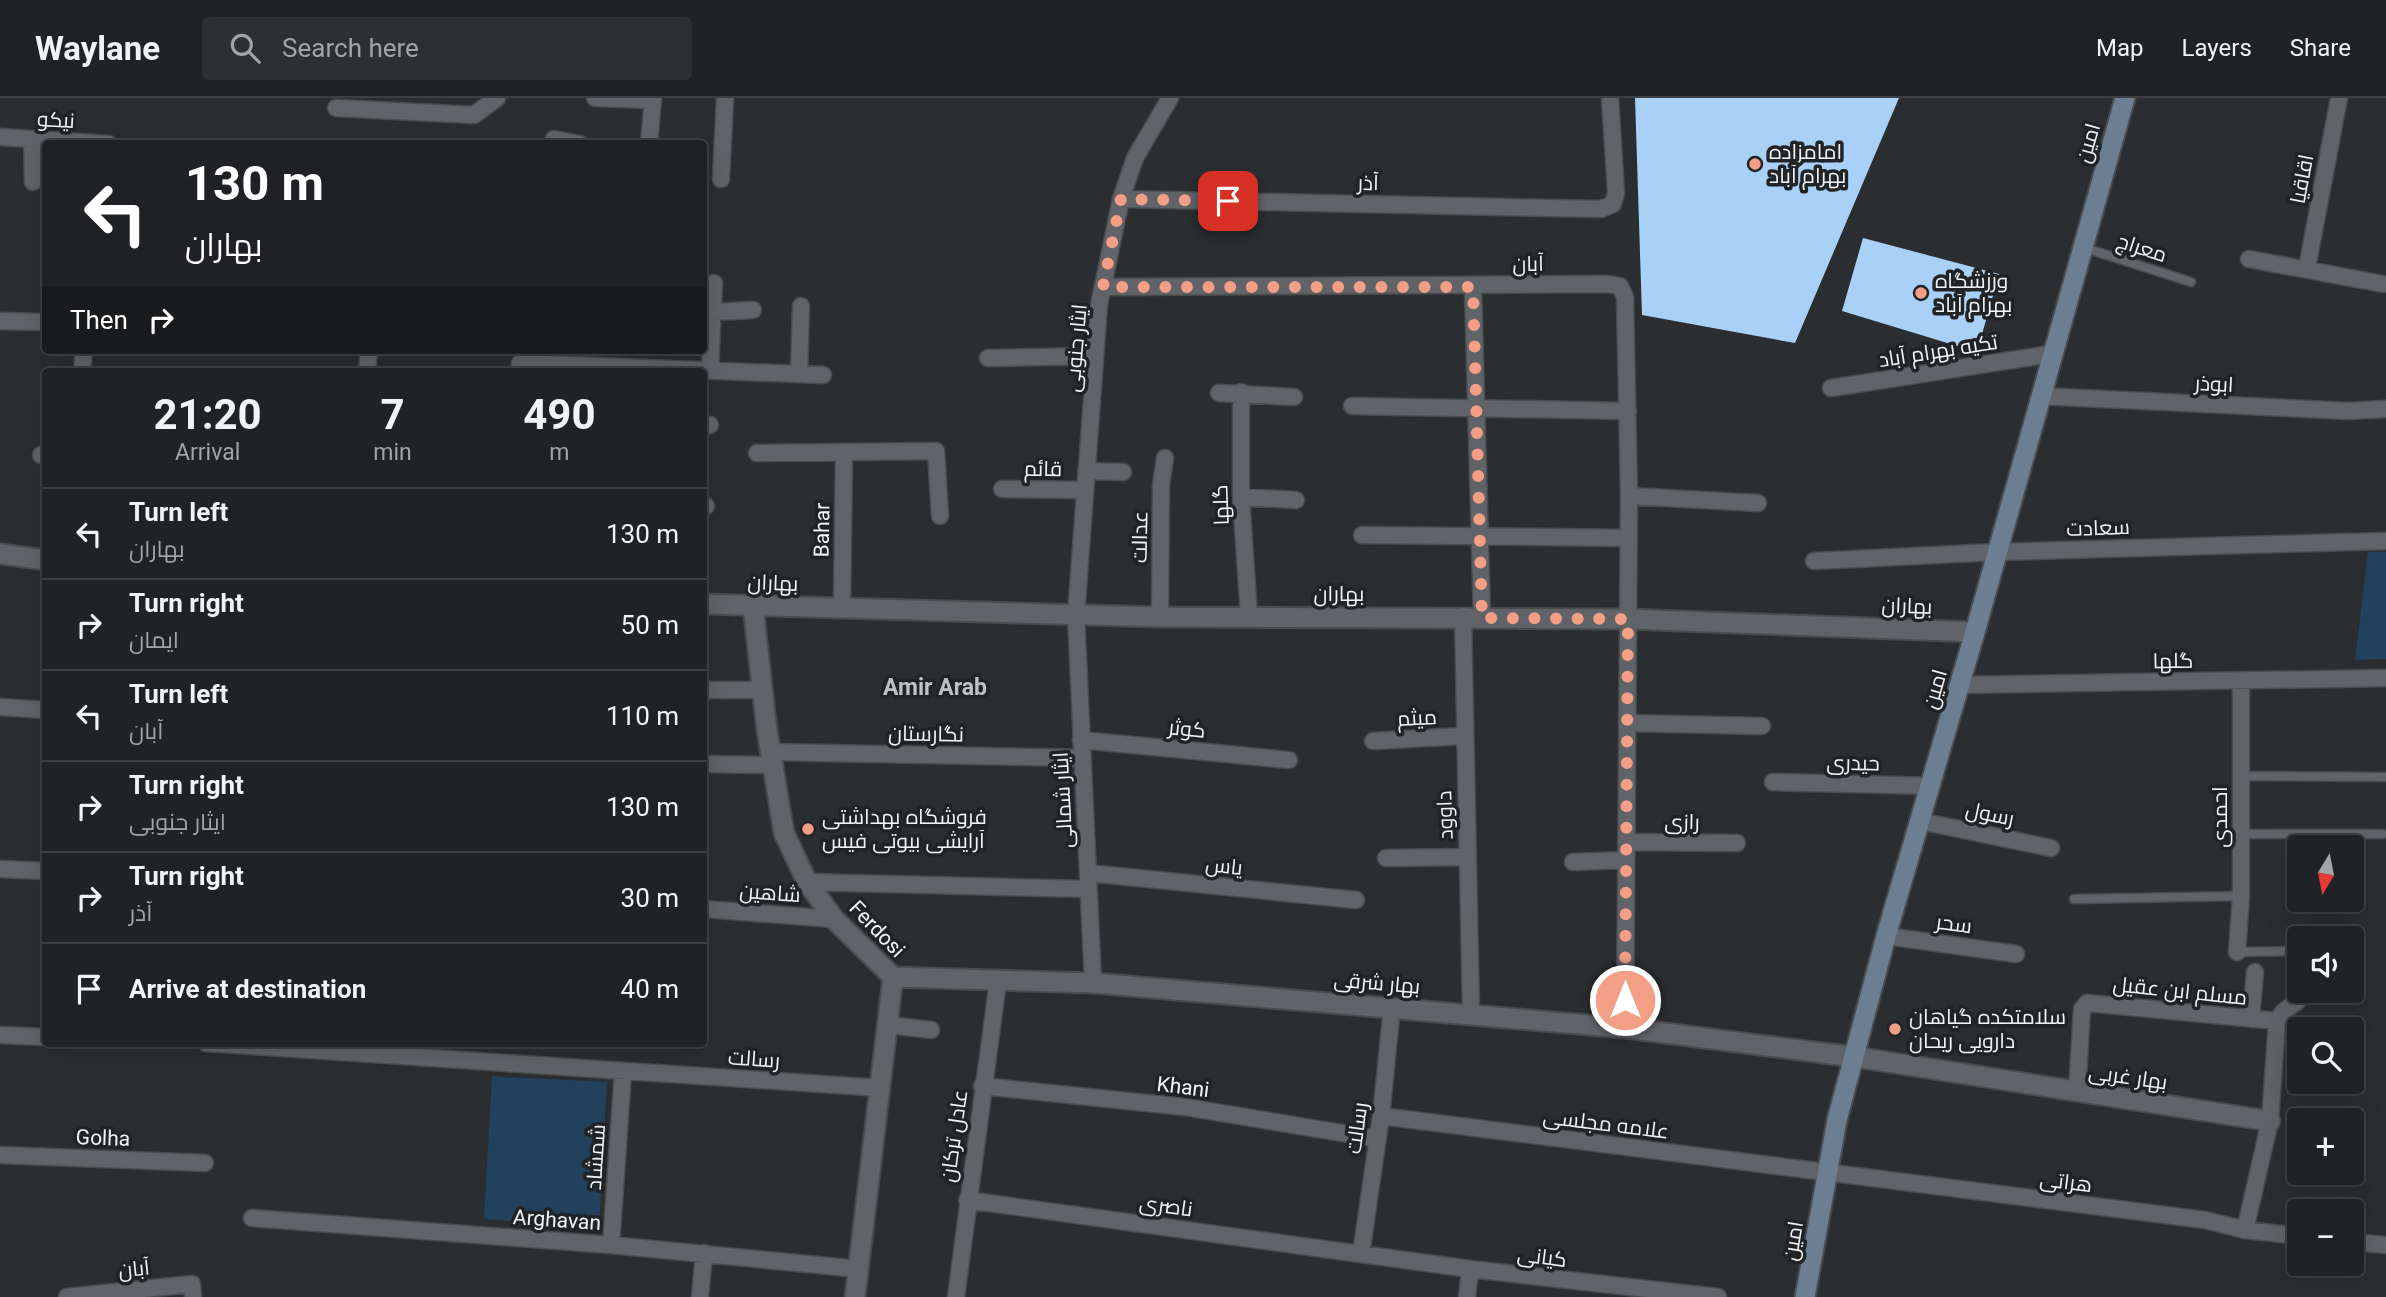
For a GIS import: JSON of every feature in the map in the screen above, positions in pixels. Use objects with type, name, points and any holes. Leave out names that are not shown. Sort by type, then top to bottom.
[{"type":"main road","name":"امین","points":[[1805,1297],[1826,1173],[1886,936],[1960,685],[2125,98]]},
{"type":"street","points":[[336,108],[474,115],[497,98]]},
{"type":"street","points":[[595,98],[653,99],[649,140]]},
{"type":"street","points":[[721,179],[725,98]]},
{"type":"street","name":"ایثار جنوبی","points":[[1076,615],[1095,356],[1103,287],[1121,199],[1135,158],[1170,98]]},
{"type":"street","name":"آذر","points":[[1121,199],[1601,209],[1612,204],[1616,193],[1609,98]]},
{"type":"street","name":"اقاقیا","points":[[2307,268],[2339,98]]},
{"type":"street","name":"نیکو","points":[[0,137],[42,141]]},
{"type":"street","points":[[554,139],[559,140]]},
{"type":"street","points":[[32,140],[33,182]]},
{"type":"street","points":[[2249,259],[2382,284]]},
{"type":"street","points":[[714,283],[710,369],[823,375]]},
{"type":"street","name":"آبان","points":[[1103,287],[1620,286],[1625,297],[1628,411],[1628,619]]},
{"type":"street","name":"داوود","points":[[1471,1013],[1463,736],[1482,536],[1474,410],[1473,287]]},
{"type":"street","points":[[799,374],[801,306]]},
{"type":"street","points":[[713,312],[753,310]]},
{"type":"street","points":[[0,321],[42,322]]},
{"type":"street","points":[[626,367],[628,354]]},
{"type":"street","name":"تکیه بهرام آباد","points":[[1831,388],[2051,354]]},
{"type":"street","points":[[988,358],[1095,356]]},
{"type":"street","points":[[519,368],[520,363],[557,358],[636,368]]},
{"type":"street","points":[[1219,393],[1241,392],[1294,397]]},
{"type":"street","name":"گلها","points":[[1241,392],[1241,497],[1249,616]]},
{"type":"street","name":"ابوذر","points":[[2040,396],[2348,411],[2386,409]]},
{"type":"street","points":[[1352,406],[1628,411]]},
{"type":"street","points":[[757,453],[936,451],[940,516]]},
{"type":"street","name":"Bahar","points":[[842,609],[844,452]]},
{"type":"street","name":"عدالت","points":[[1160,617],[1161,485],[1165,458]]},
{"type":"street","points":[[1086,471],[1124,472]]},
{"type":"street","name":"قائم","points":[[1002,489],[1084,490]]},
{"type":"street","points":[[1629,496],[1758,503]]},
{"type":"street","points":[[1241,497],[1296,500]]},
{"type":"street","points":[[1362,535],[1629,538]]},
{"type":"street","name":"سعادت","points":[[1814,561],[1996,552],[2385,541]]},
{"type":"street","points":[[0,554],[42,559]]},
{"type":"street","name":"بهاران","points":[[707,604],[1160,617],[1628,619],[1975,632]]},
{"type":"street","name":"Ferdosi","points":[[752,606],[783,833],[807,882],[834,919],[893,976],[855,1297]]},
{"type":"street","name":"ایثار شمالی","points":[[1076,615],[1093,983]]},
{"type":"street","points":[[1625,1028],[1628,619]]},
{"type":"street","name":"گلها","points":[[1960,685],[2386,678]]},
{"type":"street","name":"احمدی","points":[[2237,952],[2241,896],[2241,681]]},
{"type":"street","points":[[707,690],[763,690]]},
{"type":"street","points":[[0,707],[42,710]]},
{"type":"street","points":[[1627,723],[1762,726]]},
{"type":"street","name":"میثم","points":[[1373,741],[1463,736]]},
{"type":"street","name":"کوثر","points":[[1081,740],[1289,760]]},
{"type":"street","name":"نگارستان","points":[[707,764],[771,758],[1081,758]]},
{"type":"street","name":"حیدری","points":[[1773,782],[1931,786]]},
{"type":"street","name":"رسول","points":[[1920,821],[2051,848]]},
{"type":"street","name":"رازی","points":[[1626,842],[1737,843]]},
{"type":"street","points":[[1386,858],[1467,857]]},
{"type":"street","points":[[1573,862],[1626,860]]},
{"type":"street","points":[[0,869],[42,871]]},
{"type":"street","name":"یاس","points":[[807,882],[1088,881],[1356,900]]},
{"type":"street","name":"شاهین","points":[[707,909],[834,919]]},
{"type":"street","name":"سحر","points":[[1886,936],[2017,954]]},
{"type":"street","points":[[2251,1019],[2255,972]]},
{"type":"street","name":"بهار شرقی","points":[[893,976],[1093,983],[1471,1013],[1625,1028],[1855,1057]]},
{"type":"street","name":"عادل ترکان","points":[[956,1297],[998,981]]},
{"type":"street","name":"مسلم ابن عقیل","points":[[2077,1093],[2082,1009],[2087,1003],[2277,1021]]},
{"type":"street","points":[[2245,1230],[2270,1121],[2277,1021],[2287,1008],[2295,1003]]},
{"type":"street","name":"رسالت","points":[[1361,1254],[1381,1116],[1392,1007]]},
{"type":"street","points":[[889,1025],[931,1030]]},
{"type":"street","points":[[0,1035],[42,1037]]},
{"type":"street","name":"رسالت","points":[[264,1047],[881,1088]]},
{"type":"street","name":"بهار غربی","points":[[1855,1057],[2270,1121]]},
{"type":"street","name":"شمشاد","points":[[611,1245],[623,1072]]},
{"type":"street","name":"Khani","points":[[982,1086],[1185,1107],[1378,1139]]},
{"type":"street","name":"علامه مجلسی","points":[[1381,1116],[1826,1173]]},
{"type":"street","name":"Golha","points":[[0,1155],[205,1163]]},
{"type":"street","name":"هراتی","points":[[1826,1173],[2205,1220],[2245,1230],[2287,1235]]},
{"type":"street","name":"ناصری","points":[[967,1200],[1361,1254]]},
{"type":"street","name":"Arghavan","points":[[252,1218],[611,1245],[859,1269]]},
{"type":"street","points":[[2364,1243],[2386,1245]]},
{"type":"street","points":[[700,1297],[704,1253]]},
{"type":"street","name":"کیانی","points":[[1361,1254],[1718,1297]]},
{"type":"street","points":[[1467,1297],[1470,1269]]},
{"type":"street","name":"آبان","points":[[67,1297],[192,1284],[193,1297]]},
{"type":"lane","name":"معراج","points":[[2082,247],[2191,282]]},
{"type":"lane","points":[[2241,776],[2386,777]]},
{"type":"lane","points":[[2241,834],[2383,834]]},
{"type":"lane","points":[[2074,899],[2241,896]]},
{"type":"lane","points":[[2237,952],[2287,951]]},
{"type":"shaded area","points":[[2368,552],[2386,552],[2386,659],[2355,660]]},
{"type":"shaded area","points":[[492,1076],[607,1082],[599,1228],[484,1219]]},
{"type":"building","name":"امامزاده بهرام آباد","points":[[1635,98],[1899,98],[1795,343],[1642,315]]},
{"type":"building","name":"ورزشگاه بهرام آباد","points":[[1863,238],[1999,274],[1977,352],[1842,311]]},
{"type":"place","name":"امامزاده بهرام آباد","points":[[1755,164]]},
{"type":"place","name":"ورزشگاه بهرام آباد","points":[[1921,293]]},
{"type":"place","name":"فروشگاه بهداشتی آرایشی بیوتی فیس","points":[[808,829]]},
{"type":"place","name":"سلامتکده گیاهان دارویی ریحان","points":[[1895,1029]]},
{"type":"district","name":"Amir Arab","points":[[935,687]]},
{"type":"route","points":[[1228,201],[1121,199],[1103,287],[1473,287],[1474,410],[1482,536],[1482,618],[1628,619],[1625,1000]]}]
